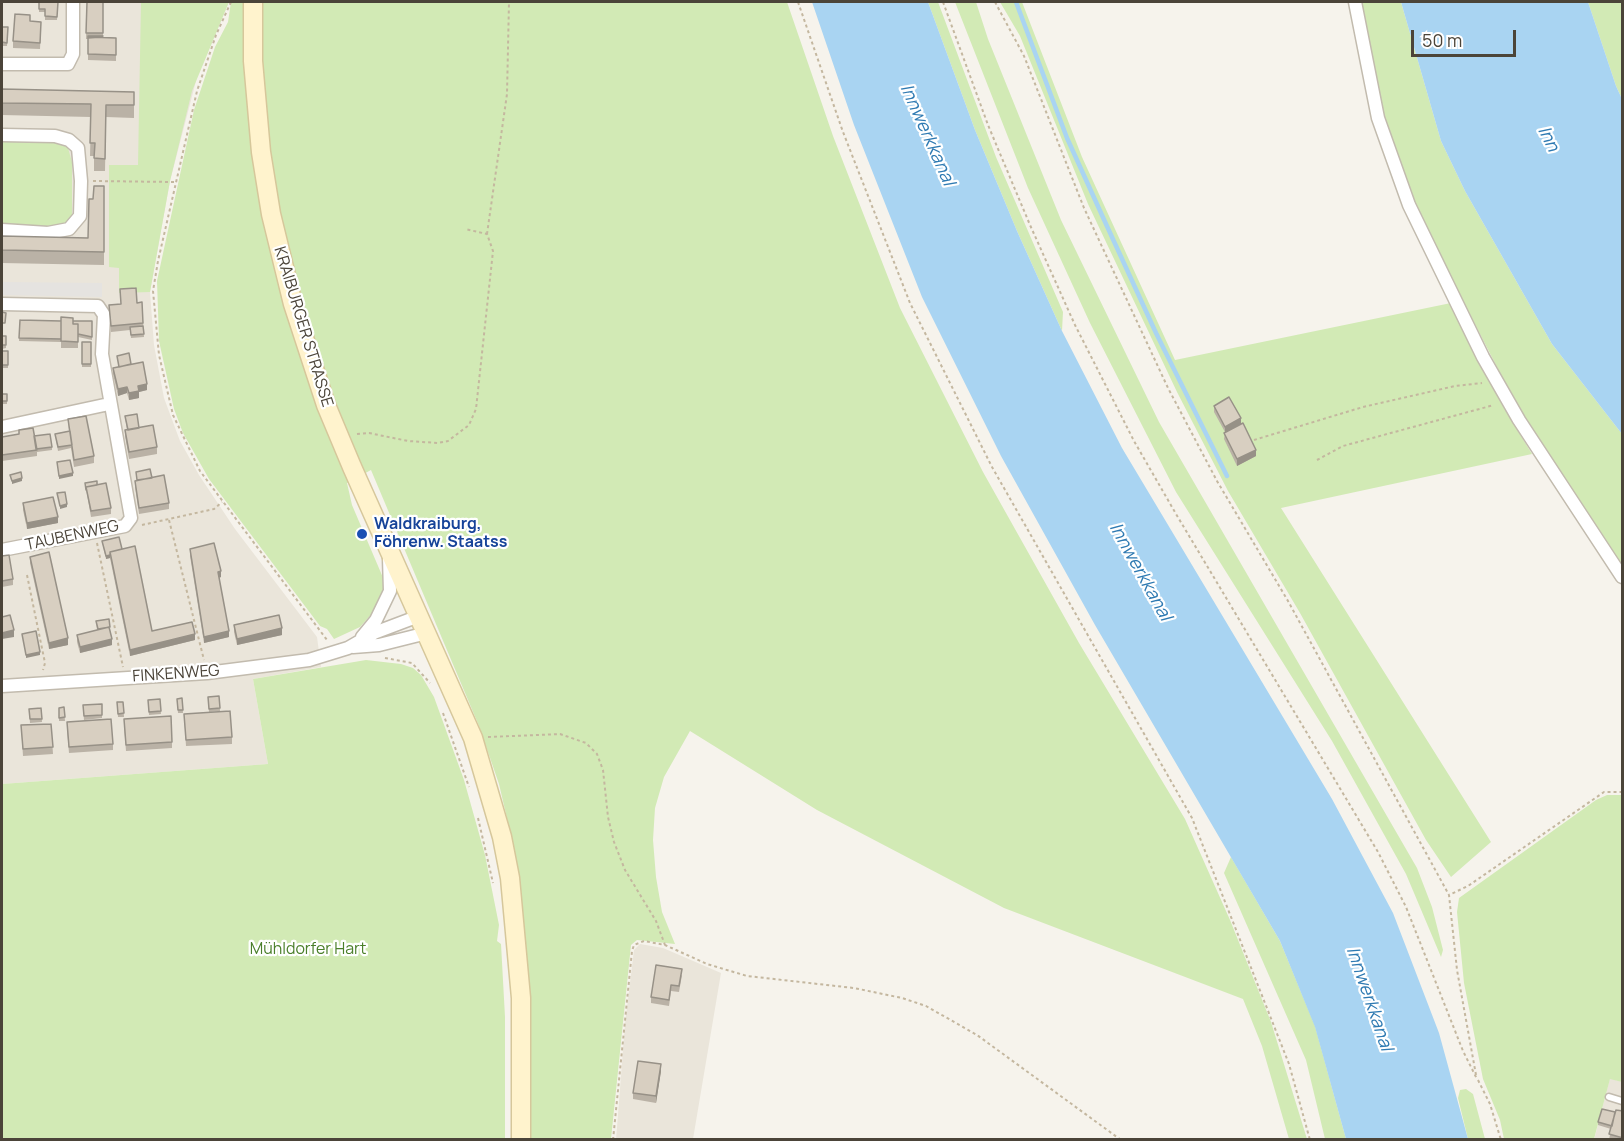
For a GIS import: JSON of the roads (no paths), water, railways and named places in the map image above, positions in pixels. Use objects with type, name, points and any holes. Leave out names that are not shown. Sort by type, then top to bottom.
[{"type":"main road","name":"KRAIBURGER STRASSE","points":[[253,2],[253,61],[261,152],[271,214],[307,348],[339,436],[473,738],[502,837],[512,889],[521,998],[521,1140]]},
{"type":"street","points":[[2,64],[68,64],[73,54],[73,2]]},
{"type":"street","points":[[1355,2],[1370,84],[1394,165],[1409,205],[1508,401],[1565,493],[1623,577]]},
{"type":"street","points":[[2,135],[55,136],[69,140],[78,148],[81,181],[80,216],[69,229],[48,233],[2,230]]},
{"type":"street","name":"TAUBENWEG","points":[[2,304],[98,306],[104,315],[102,354],[109,404],[131,518],[125,526],[2,550]]},
{"type":"street","points":[[2,427],[109,404]]},
{"type":"street","points":[[353,645],[376,620],[390,591],[388,548]]},
{"type":"street","name":"FINKENWEG","points":[[2,686],[207,673],[309,660],[336,652],[374,633],[419,616]]},
{"type":"street","name":"FINKENWEG","points":[[353,645],[379,645],[426,633]]},
{"type":"lane","points":[[1609,1097],[1623,1101]]},
{"type":"water","name":"Innwerkkanal","points":[[812,2],[928,2],[975,130],[1062,331],[1122,448],[1332,799],[1393,913],[1439,1033],[1468,1139],[1346,1139],[1315,1027],[1280,941],[1095,625],[1001,456],[922,297],[854,125]]},
{"type":"water","name":"Inn","points":[[1401,2],[1588,2],[1622,99],[1622,434],[1552,344],[1465,191],[1441,141]]},
{"type":"waterway","points":[[1016,2],[1067,138],[1156,333],[1227,476]]},
{"type":"place","name":"Waldkraiburg, Föhrenw. Staatss","points":[[362,534]]},
{"type":"park label","name":"Mühldorfer Hart","points":[[308,950]]}]
